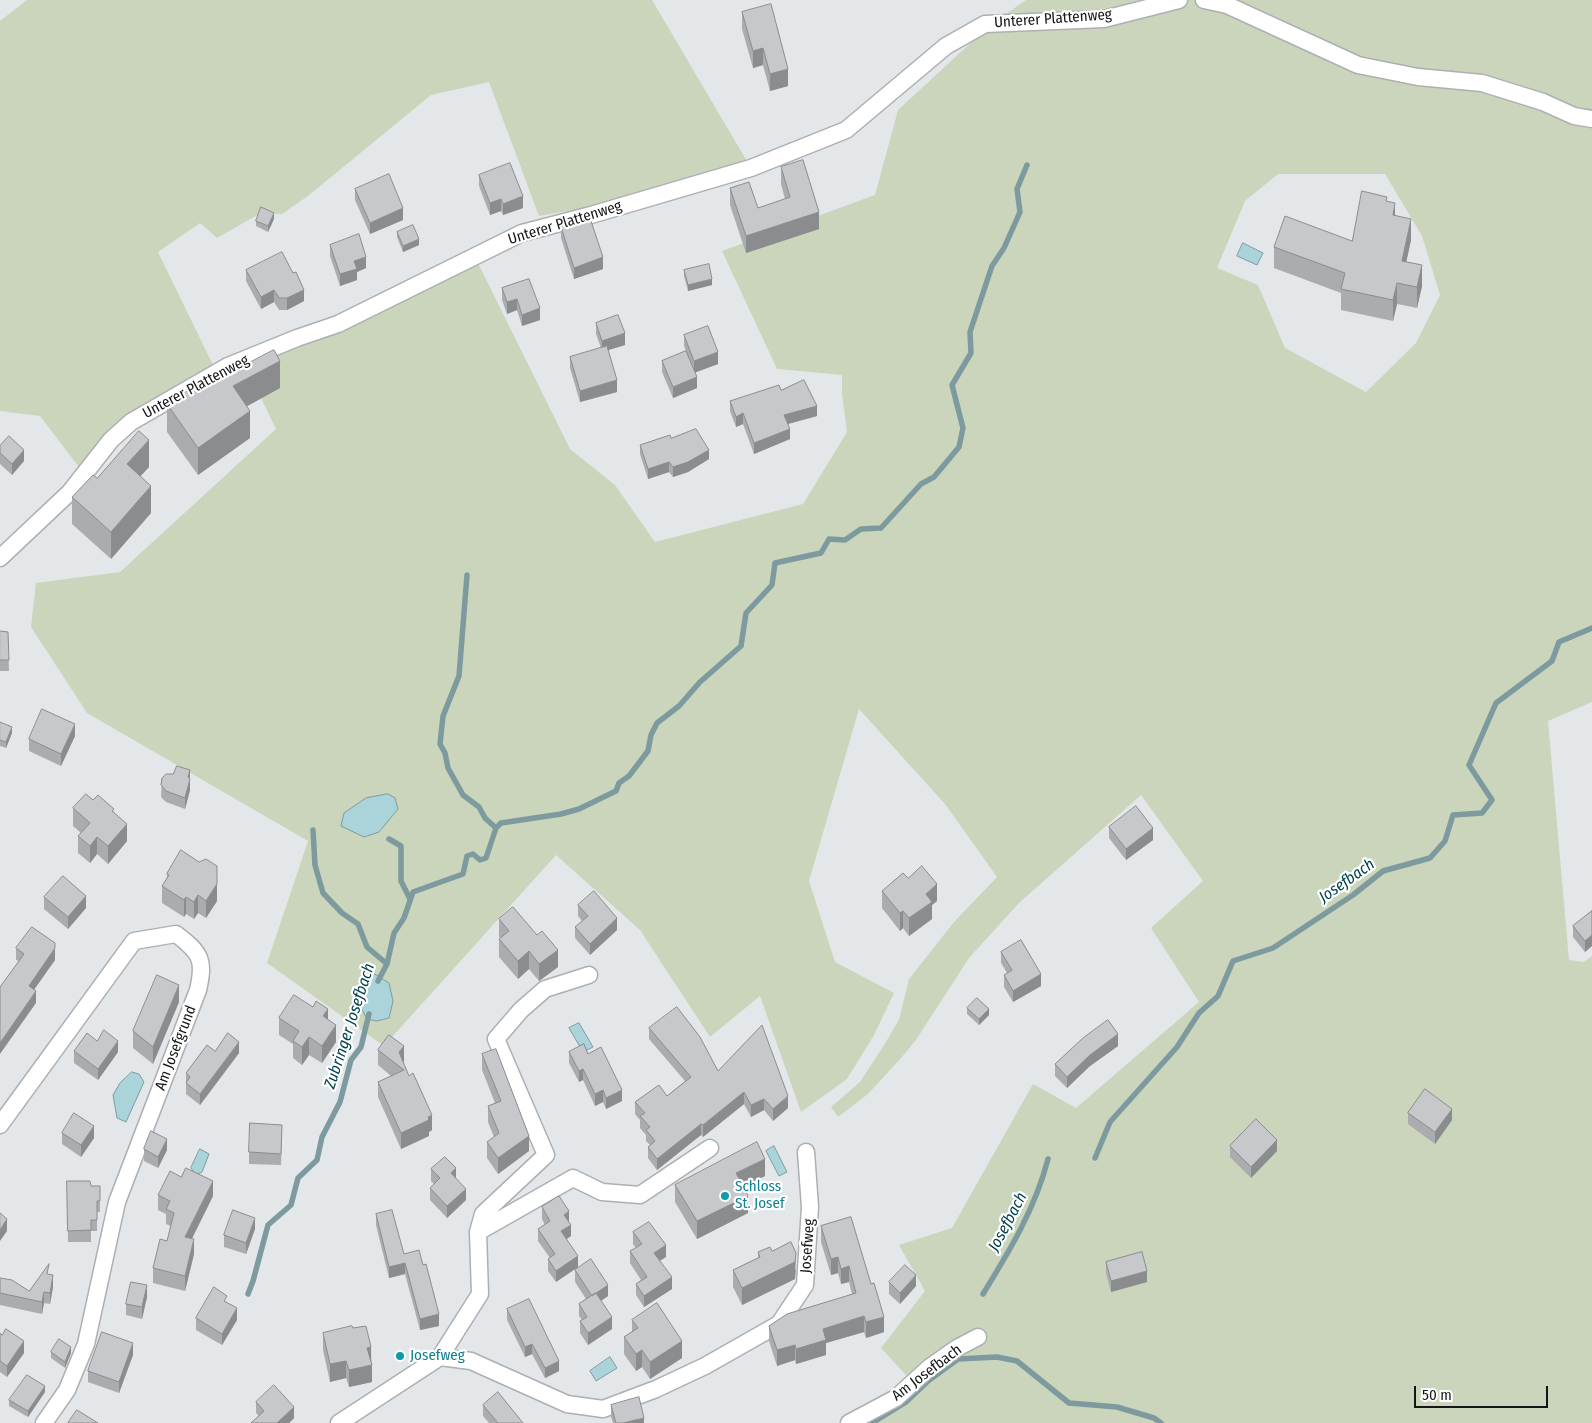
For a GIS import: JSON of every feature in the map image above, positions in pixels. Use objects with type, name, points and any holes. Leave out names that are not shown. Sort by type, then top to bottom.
[{"type":"street","name":"Unterer Plattenweg","points":[[0,558],[70,492],[111,440],[131,422],[228,366],[297,338],[338,324],[522,233],[591,215],[751,168],[846,130],[946,46],[985,24],[1104,18],[1179,0]]},
{"type":"street","points":[[1204,0],[1226,5],[1358,65],[1418,77],[1482,83],[1543,102],[1574,116],[1592,119]]},
{"type":"street","name":"Am Josefgrund","points":[[0,1126],[134,941],[176,934],[193,947],[203,968],[198,990],[117,1202],[86,1344],[67,1390],[44,1423]]},
{"type":"street","points":[[339,1423],[440,1357],[480,1294],[478,1232],[483,1214],[546,1155],[496,1039],[521,1010],[545,989],[589,975]]},
{"type":"street","points":[[478,1232],[573,1178],[602,1192],[640,1195],[710,1148]]},
{"type":"street","name":"Josefweg","points":[[440,1357],[471,1361],[568,1404],[603,1409],[697,1370],[763,1334],[779,1324],[806,1285],[810,1207],[806,1152]]},
{"type":"street","name":"Am Josefbach","points":[[849,1423],[896,1398],[930,1367],[957,1348],[978,1337]]},
{"type":"green space","points":[[27,0],[652,0],[751,168],[591,215],[583,208],[539,216],[489,82],[431,95],[308,196],[282,214],[261,213],[217,238],[200,223],[158,252],[213,365],[221,370],[474,255],[570,449],[615,485],[655,542],[803,504],[847,432],[842,394],[842,375],[777,369],[722,251],[875,195],[898,110],[990,25],[1026,0],[1592,0],[1592,702],[1548,721],[1569,960],[1584,962],[1592,956],[1592,1423],[871,1423],[917,1387],[881,1348],[925,1291],[899,1245],[952,1228],[1033,1084],[1076,1108],[1199,1002],[1151,928],[1203,881],[1141,795],[1019,903],[969,958],[916,1040],[901,1058],[868,1094],[838,1117],[831,1107],[860,1082],[884,1045],[899,1020],[909,979],[954,922],[997,877],[945,804],[859,709],[809,881],[835,962],[894,993],[874,1035],[847,1079],[801,1112],[760,996],[710,1037],[640,930],[556,855],[384,1046],[267,963],[308,841],[87,713],[31,627],[36,583],[120,572],[276,429],[246,367],[131,422],[85,475],[40,416],[0,411],[0,21]],"holes":[[[1278,174],[1385,174],[1422,236],[1440,295],[1416,343],[1366,392],[1285,348],[1258,285],[1217,268],[1245,201]],[[366,798],[398,809],[379,832],[344,813]]]},
{"type":"water","points":[[1243,243],[1263,253],[1257,265],[1237,256]]},
{"type":"water","points":[[388,794],[395,798],[398,809],[379,832],[364,837],[341,826],[344,813],[366,798]]},
{"type":"water","points":[[373,973],[389,983],[393,1001],[389,1018],[377,1021],[367,1019],[357,1000],[359,981]]},
{"type":"water","points":[[579,1023],[593,1047],[583,1052],[569,1028]]},
{"type":"water","points":[[132,1072],[139,1074],[144,1082],[126,1122],[117,1118],[113,1095],[120,1083]]},
{"type":"water","points":[[774,1146],[787,1172],[779,1176],[766,1151]]},
{"type":"water","points":[[200,1149],[209,1154],[202,1172],[196,1175],[191,1168]]},
{"type":"water","points":[[610,1357],[617,1368],[596,1381],[590,1371]]},
{"type":"building","points":[[771,4],[788,69],[770,74],[763,48],[753,51],[742,12]]},
{"type":"building","points":[[803,160],[819,212],[746,236],[730,188],[749,182],[758,208],[790,197],[781,167]]},
{"type":"building","points":[[510,163],[523,196],[503,204],[501,199],[490,203],[479,175]]},
{"type":"building","points":[[389,174],[403,208],[370,223],[355,189]]},
{"type":"building","points":[[1362,191],[1387,197],[1386,201],[1395,203],[1393,215],[1411,219],[1402,261],[1422,265],[1417,287],[1397,283],[1393,300],[1341,289],[1345,273],[1274,247],[1285,216],[1352,241]]},
{"type":"building","points":[[261,207],[274,213],[268,226],[256,221]]},
{"type":"building","points":[[590,218],[603,257],[574,268],[561,227]]},
{"type":"building","points":[[413,225],[419,239],[403,246],[397,232]]},
{"type":"building","points":[[359,234],[366,257],[354,261],[357,269],[340,274],[330,245]]},
{"type":"building","points":[[282,252],[293,273],[296,272],[304,290],[287,298],[279,298],[274,290],[261,297],[246,270]]},
{"type":"building","points":[[709,264],[712,279],[688,285],[684,270]]},
{"type":"building","points":[[529,279],[540,308],[522,315],[517,299],[507,302],[502,288]]},
{"type":"building","points":[[618,315],[625,333],[602,341],[596,323]]},
{"type":"building","points":[[708,326],[718,352],[694,361],[684,335]]},
{"type":"building","points":[[607,346],[617,380],[580,391],[570,357]]},
{"type":"building","points":[[274,350],[280,361],[233,386],[250,411],[198,448],[167,404],[194,386],[196,390]]},
{"type":"building","points":[[686,351],[697,377],[673,387],[662,361]]},
{"type":"building","points":[[804,380],[817,406],[784,415],[790,429],[754,443],[743,413],[736,417],[730,401],[779,385],[781,390]]},
{"type":"building","points":[[696,429],[709,450],[688,462],[673,467],[669,462],[648,469],[640,445],[670,435],[671,438]]},
{"type":"building","points":[[139,431],[149,440],[127,464],[151,486],[111,532],[72,497],[93,475],[97,478]]},
{"type":"building","points":[[9,436],[24,450],[12,464],[0,453],[0,446]]},
{"type":"building","points":[[0,631],[8,632],[9,660],[0,660]]},
{"type":"building","points":[[42,709],[75,724],[61,754],[29,739]]},
{"type":"building","points":[[0,722],[12,727],[6,742],[0,740]]},
{"type":"building","points":[[177,766],[190,770],[188,777],[190,779],[185,798],[166,791],[161,785],[162,778],[166,774],[173,774]]},
{"type":"building","points":[[86,794],[93,800],[98,795],[127,824],[108,846],[97,837],[90,846],[78,836],[90,823],[73,808]]},
{"type":"building","points":[[1136,806],[1153,828],[1126,849],[1109,827]]},
{"type":"building","points":[[181,850],[199,862],[206,859],[217,866],[217,884],[206,901],[198,895],[194,902],[186,897],[184,900],[162,886]]},
{"type":"building","points":[[922,866],[937,884],[926,894],[932,902],[909,918],[903,911],[900,913],[882,891],[903,873],[908,878]]},
{"type":"building","points":[[63,876],[86,896],[68,917],[44,897]]},
{"type":"building","points":[[594,891],[617,918],[590,944],[575,927],[588,916],[578,905]]},
{"type":"building","points":[[513,907],[537,935],[542,931],[558,950],[539,964],[529,951],[518,961],[499,939],[509,931],[499,919]]},
{"type":"building","points":[[1592,911],[1592,935],[1585,941],[1573,926]]},
{"type":"building","points":[[32,927],[55,943],[55,948],[29,986],[36,991],[0,1043],[0,987],[24,954],[16,948]]},
{"type":"building","points":[[1021,940],[1041,974],[1013,991],[1004,975],[1012,970],[1001,952]]},
{"type":"building","points":[[157,975],[179,985],[153,1047],[133,1031]]},
{"type":"building","points":[[294,995],[313,1007],[316,1001],[328,1009],[323,1016],[336,1025],[322,1046],[309,1037],[302,1047],[293,1041],[299,1031],[279,1018]]},
{"type":"building","points":[[977,998],[989,1009],[979,1019],[967,1008]]},
{"type":"building","points":[[677,1007],[700,1037],[718,1071],[762,1025],[788,1096],[773,1109],[764,1099],[751,1105],[744,1092],[657,1159],[648,1147],[655,1141],[646,1130],[650,1127],[640,1116],[645,1113],[635,1102],[659,1085],[667,1096],[691,1077],[649,1028]]},
{"type":"building","points":[[1108,1020],[1118,1034],[1090,1055],[1067,1077],[1055,1064],[1083,1038]]},
{"type":"building","points":[[104,1030],[118,1041],[98,1069],[74,1051],[87,1033],[97,1041]]},
{"type":"building","points":[[228,1033],[239,1042],[200,1094],[186,1083],[190,1077],[186,1073],[207,1045],[215,1051]]},
{"type":"building","points":[[389,1035],[404,1046],[399,1052],[409,1076],[413,1073],[432,1115],[428,1117],[429,1120],[401,1133],[378,1082],[404,1070],[378,1050]]},
{"type":"building","points":[[584,1044],[588,1054],[601,1047],[622,1090],[606,1098],[603,1090],[595,1094],[583,1069],[579,1071],[569,1052]]},
{"type":"building","points":[[496,1049],[529,1136],[498,1158],[487,1142],[499,1133],[488,1106],[501,1101],[482,1054]]},
{"type":"building","points":[[1425,1089],[1452,1109],[1435,1132],[1408,1113]]},
{"type":"building","points":[[74,1113],[94,1126],[81,1145],[62,1133]]},
{"type":"building","points":[[1256,1119],[1277,1140],[1251,1167],[1230,1146]]},
{"type":"building","points":[[250,1123],[282,1125],[281,1154],[249,1152]]},
{"type":"building","points":[[151,1131],[167,1139],[158,1157],[144,1149]]},
{"type":"building","points":[[757,1142],[765,1159],[736,1173],[748,1196],[697,1221],[675,1185]]},
{"type":"building","points":[[445,1157],[456,1168],[451,1173],[466,1189],[447,1206],[430,1188],[440,1178],[431,1169]]},
{"type":"building","points":[[186,1168],[213,1181],[185,1237],[194,1239],[185,1276],[153,1268],[160,1239],[167,1241],[174,1213],[166,1209],[170,1201],[158,1195],[170,1171],[181,1177]]},
{"type":"building","points":[[67,1181],[90,1181],[91,1186],[100,1186],[100,1201],[97,1201],[97,1220],[91,1220],[91,1230],[68,1231]]},
{"type":"building","points":[[559,1196],[569,1211],[564,1215],[571,1225],[561,1231],[578,1256],[556,1271],[548,1259],[555,1254],[538,1229],[550,1221],[542,1207]]},
{"type":"building","points":[[233,1210],[255,1218],[246,1243],[224,1235]]},
{"type":"building","points":[[392,1210],[404,1254],[419,1250],[423,1265],[426,1264],[439,1314],[420,1319],[405,1263],[389,1267],[376,1214]]},
{"type":"building","points":[[0,1213],[7,1219],[0,1230]]},
{"type":"building","points":[[851,1217],[871,1284],[874,1283],[884,1317],[866,1322],[864,1316],[823,1329],[826,1340],[796,1349],[795,1345],[777,1350],[769,1326],[787,1314],[856,1293],[849,1266],[841,1269],[838,1257],[831,1259],[821,1226]]},
{"type":"building","points":[[649,1222],[666,1245],[654,1253],[672,1277],[644,1296],[636,1284],[647,1277],[630,1251],[642,1244],[633,1232]]},
{"type":"building","points":[[791,1242],[796,1253],[795,1262],[742,1288],[733,1270],[760,1257],[758,1252],[770,1247],[772,1251]]},
{"type":"building","points":[[1142,1252],[1147,1271],[1111,1281],[1106,1262]]},
{"type":"building","points":[[591,1259],[608,1285],[592,1296],[575,1270]]},
{"type":"building","points":[[49,1264],[47,1274],[53,1275],[50,1293],[44,1292],[42,1302],[0,1293],[0,1278],[12,1280],[29,1291]]},
{"type":"building","points":[[905,1265],[916,1275],[900,1293],[889,1282]]},
{"type":"building","points":[[131,1282],[147,1285],[142,1307],[126,1304]]},
{"type":"building","points":[[214,1287],[227,1296],[224,1301],[237,1308],[222,1334],[196,1318]]},
{"type":"building","points":[[596,1293],[612,1317],[588,1333],[580,1321],[587,1317],[579,1304]]},
{"type":"building","points":[[529,1299],[559,1361],[545,1368],[532,1344],[525,1347],[507,1309]]},
{"type":"building","points":[[657,1303],[682,1341],[650,1362],[642,1350],[636,1354],[624,1337],[638,1328],[632,1320]]},
{"type":"building","points":[[352,1326],[353,1328],[366,1326],[371,1347],[367,1348],[372,1365],[349,1370],[346,1361],[330,1364],[323,1333]]},
{"type":"building","points":[[6,1329],[24,1341],[7,1366],[0,1361],[0,1333],[2,1335]]},
{"type":"building","points":[[102,1332],[133,1343],[119,1382],[88,1371]]},
{"type":"building","points":[[59,1339],[71,1347],[65,1362],[51,1352]]},
{"type":"building","points":[[27,1375],[45,1386],[28,1411],[9,1400]]},
{"type":"building","points":[[274,1385],[294,1407],[277,1423],[251,1423],[264,1411],[256,1402]]},
{"type":"building","points":[[498,1392],[523,1423],[498,1423],[483,1405]]},
{"type":"building","points":[[639,1397],[644,1418],[616,1423],[611,1405]]},
{"type":"building","points":[[77,1410],[98,1423],[68,1423]]},
{"type":"waterway","name":"Zubringer Josefbach","points":[[378,981],[387,964],[394,933],[404,918],[413,892],[463,874],[467,856],[473,854],[480,860],[486,858],[496,828],[501,823],[561,814],[579,809],[616,791],[619,783],[629,776],[648,751],[651,735],[657,723],[679,706],[700,682],[741,646],[746,613],[772,585],[775,563],[821,553],[829,539],[845,540],[861,529],[881,528],[921,484],[934,477],[959,447],[963,428],[952,385],[971,353],[970,332],[992,266],[1004,248],[1020,212],[1017,189],[1027,165]]},
{"type":"waterway","points":[[467,575],[459,676],[443,716],[440,744],[445,753],[448,768],[463,795],[479,807],[485,818],[496,828]]},
{"type":"waterway","name":"Josefbach","points":[[1095,1158],[1110,1122],[1177,1047],[1199,1013],[1218,996],[1233,961],[1273,948],[1353,895],[1383,871],[1430,858],[1445,841],[1453,815],[1482,813],[1492,800],[1469,765],[1496,703],[1552,661],[1559,642],[1592,628]]},
{"type":"waterway","points":[[313,830],[315,865],[323,893],[342,913],[358,924],[367,947],[387,964]]},
{"type":"waterway","points":[[389,839],[401,846],[401,881],[410,899]]},
{"type":"waterway","name":"Zubringer Josefbach","points":[[248,1294],[268,1225],[291,1205],[298,1178],[317,1160],[322,1137],[340,1102],[351,1060],[361,1047],[369,1014]]},
{"type":"waterway","name":"Josefbach","points":[[983,1294],[1029,1212],[1048,1159]]},
{"type":"waterway","points":[[872,1423],[906,1402],[928,1381],[958,1359],[997,1357],[1017,1361],[1069,1403],[1117,1407],[1154,1418],[1161,1423]]},
{"type":"place","name":"Schloss St. Josef","points":[[725,1196]]},
{"type":"place","name":"Josefweg","points":[[400,1356]]}]
